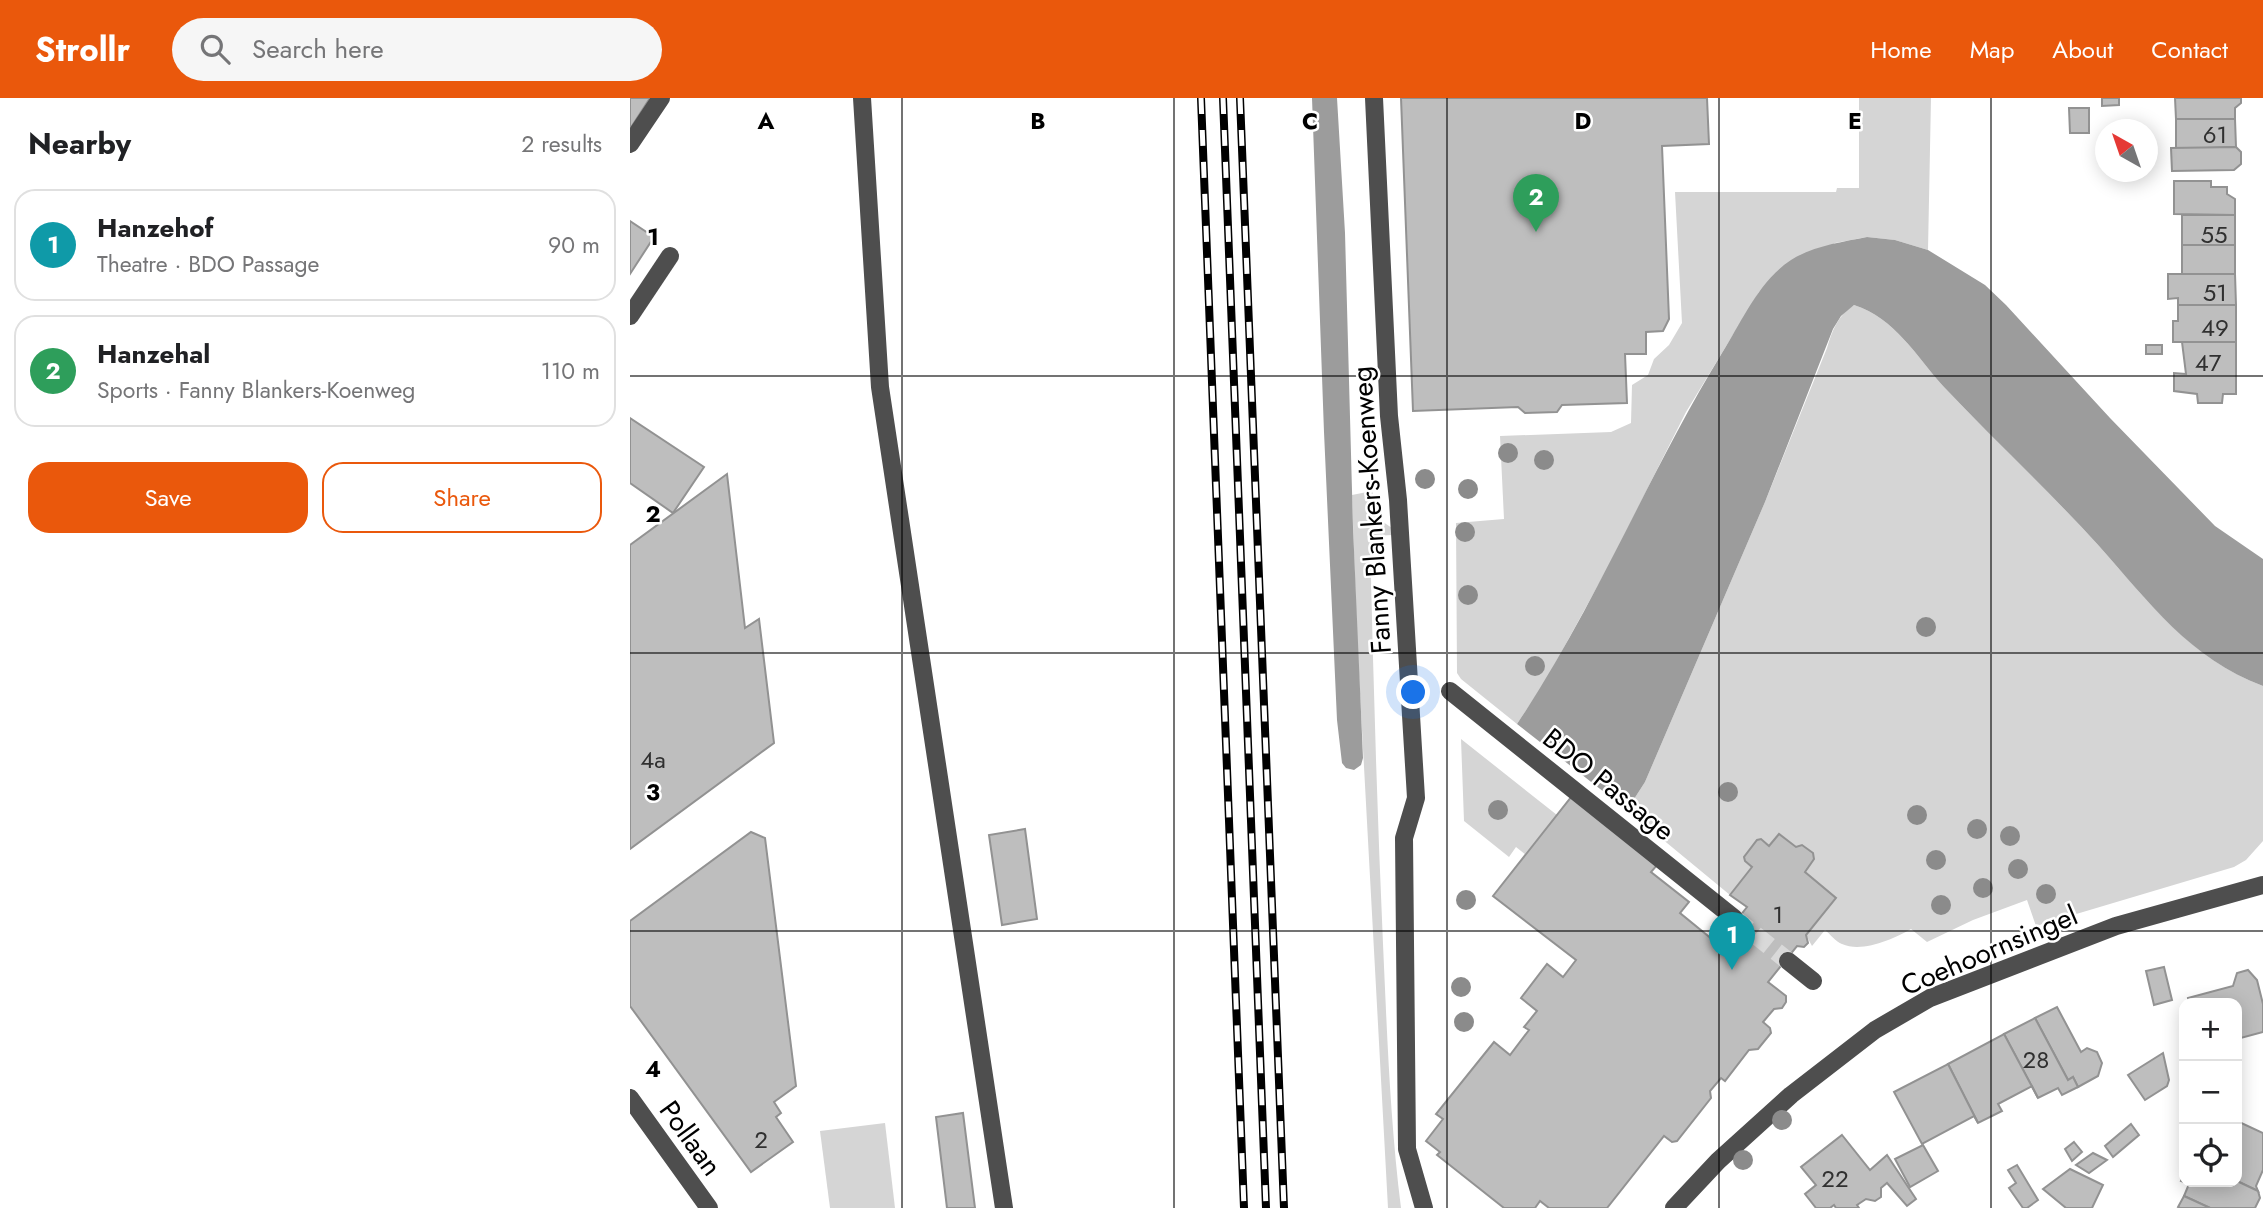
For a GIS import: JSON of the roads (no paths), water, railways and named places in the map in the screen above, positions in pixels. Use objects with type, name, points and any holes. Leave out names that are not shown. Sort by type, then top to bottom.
[{"type":"street","points":[[630,144],[661,98]]},
{"type":"street","points":[[862,98],[880,387],[1004,1208]]},
{"type":"street","name":"Fanny Blankers-Koenweg","points":[[1374,98],[1389,416],[1398,500],[1416,798],[1404,838],[1407,1149],[1424,1208]]},
{"type":"street","points":[[630,316],[670,256]]},
{"type":"street","name":"BDO Passage","points":[[1450,691],[1734,918]]},
{"type":"street","name":"Coehoornsingel","points":[[1674,1208],[1718,1161],[1791,1096],[1875,1030],[1930,998],[2116,926],[2263,885]]},
{"type":"street","points":[[1788,961],[1813,981]]},
{"type":"street","name":"Pollaan","points":[[630,1098],[709,1208]]},
{"type":"tunnel","points":[[1734,918],[1788,961]]},
{"type":"railway","points":[[1201,98],[1244,1208]]},
{"type":"railway","points":[[1223,98],[1266,1208]]},
{"type":"railway","points":[[1240,98],[1284,1208]]},
{"type":"place","name":"Hanzehal","points":[[1536,232]]},
{"type":"place","name":"Hanzehof","points":[[1732,970]]}]
